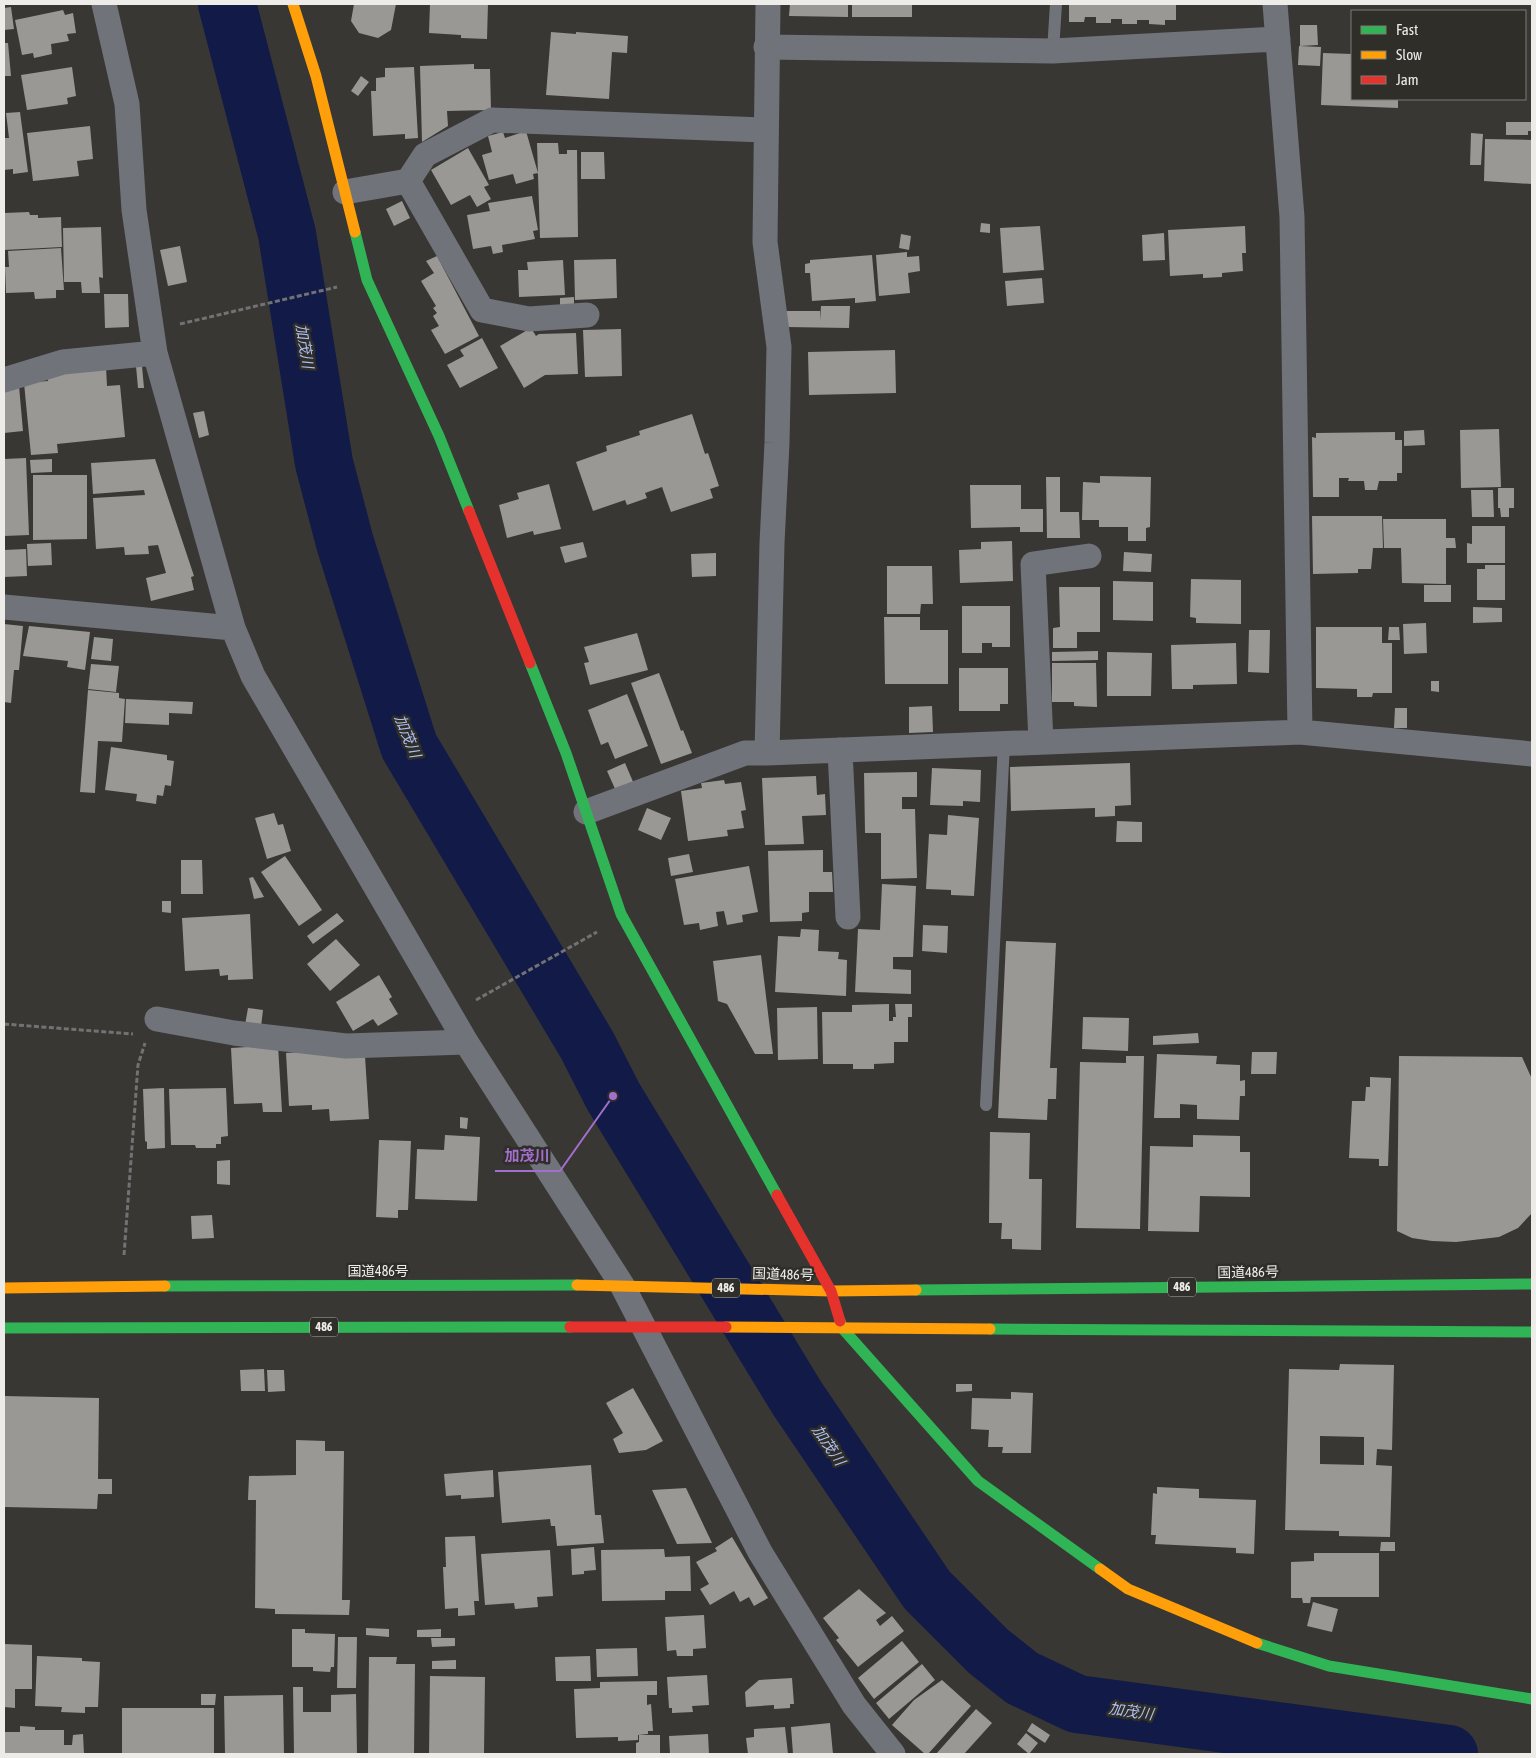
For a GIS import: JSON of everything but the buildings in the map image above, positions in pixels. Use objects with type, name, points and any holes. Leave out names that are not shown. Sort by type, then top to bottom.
[{"type":"main road","points":[[293,4],[316,76],[367,280],[439,436],[566,752],[621,914],[831,1291],[843,1329],[978,1481],[1128,1589],[1244,1638],[1329,1666],[1532,1699]]},
{"type":"main road","name":"国道486号","points":[[4,1288],[622,1285],[831,1291],[1532,1284]]},
{"type":"main road","name":"486","points":[[4,1328],[644,1326],[843,1329],[1532,1332]]},
{"type":"street","points":[[104,4],[127,104],[134,210],[154,353],[234,628],[253,676],[466,1042],[622,1285],[760,1552],[854,1706],[893,1754]]},
{"type":"street","points":[[767,753],[779,347],[765,242],[768,4]]},
{"type":"street","points":[[1275,4],[1292,217],[1300,732]]},
{"type":"street","points":[[766,47],[1053,52],[1278,39]]},
{"type":"street","points":[[345,192],[408,181],[425,155],[492,120],[766,130]]},
{"type":"street","points":[[408,181],[482,310],[529,319],[587,315]]},
{"type":"street","points":[[4,380],[63,362],[154,353]]},
{"type":"street","points":[[1041,742],[1033,564],[1089,556]]},
{"type":"street","points":[[4,608],[234,628]]},
{"type":"street","points":[[586,812],[745,753],[1300,732],[1532,754]]},
{"type":"street","points":[[840,750],[848,917]]},
{"type":"street","points":[[152,1027],[234,1033],[346,1046],[466,1042]]},
{"type":"lane","points":[[1053,52],[1056,4]]},
{"type":"lane","points":[[986,1104],[1004,743]]},
{"type":"path","points":[[211,317],[367,280]]},
{"type":"path","points":[[477,1000],[605,928]]},
{"type":"path","points":[[4,1024],[152,1027],[138,1065],[122,1286]]},
{"type":"waterway","name":"加茂川","points":[[227,4],[287,234],[324,463],[345,543],[409,746],[587,1045],[613,1096],[797,1398],[927,1590],[988,1651],[1022,1678],[1077,1704],[1449,1754]]},
{"type":"traffic: fast","points":[[355,232],[367,280],[439,436],[469,511]]},
{"type":"traffic: fast","points":[[530,663],[566,753],[621,914],[777,1195]]},
{"type":"traffic: fast","points":[[916,1290],[1532,1284]]},
{"type":"traffic: fast","points":[[165,1286],[577,1285]]},
{"type":"traffic: fast","points":[[840,1321],[843,1329],[978,1481],[1100,1569]]},
{"type":"traffic: fast","points":[[4,1328],[570,1327]]},
{"type":"traffic: fast","points":[[990,1329],[1532,1332]]},
{"type":"traffic: fast","points":[[1257,1643],[1329,1666],[1532,1699]]},
{"type":"traffic: slow","points":[[293,4],[316,76],[355,232]]},
{"type":"traffic: slow","points":[[577,1285],[831,1291],[916,1290]]},
{"type":"traffic: slow","points":[[4,1288],[165,1286]]},
{"type":"traffic: slow","points":[[726,1327],[990,1329]]},
{"type":"traffic: slow","points":[[1100,1569],[1128,1589],[1257,1643]]},
{"type":"traffic: jam","points":[[469,511],[530,663]]},
{"type":"traffic: jam","points":[[777,1195],[831,1291],[840,1321]]},
{"type":"traffic: jam","points":[[570,1327],[726,1327]]},
{"type":"place","name":"加茂川","points":[[613,1096]]}]
